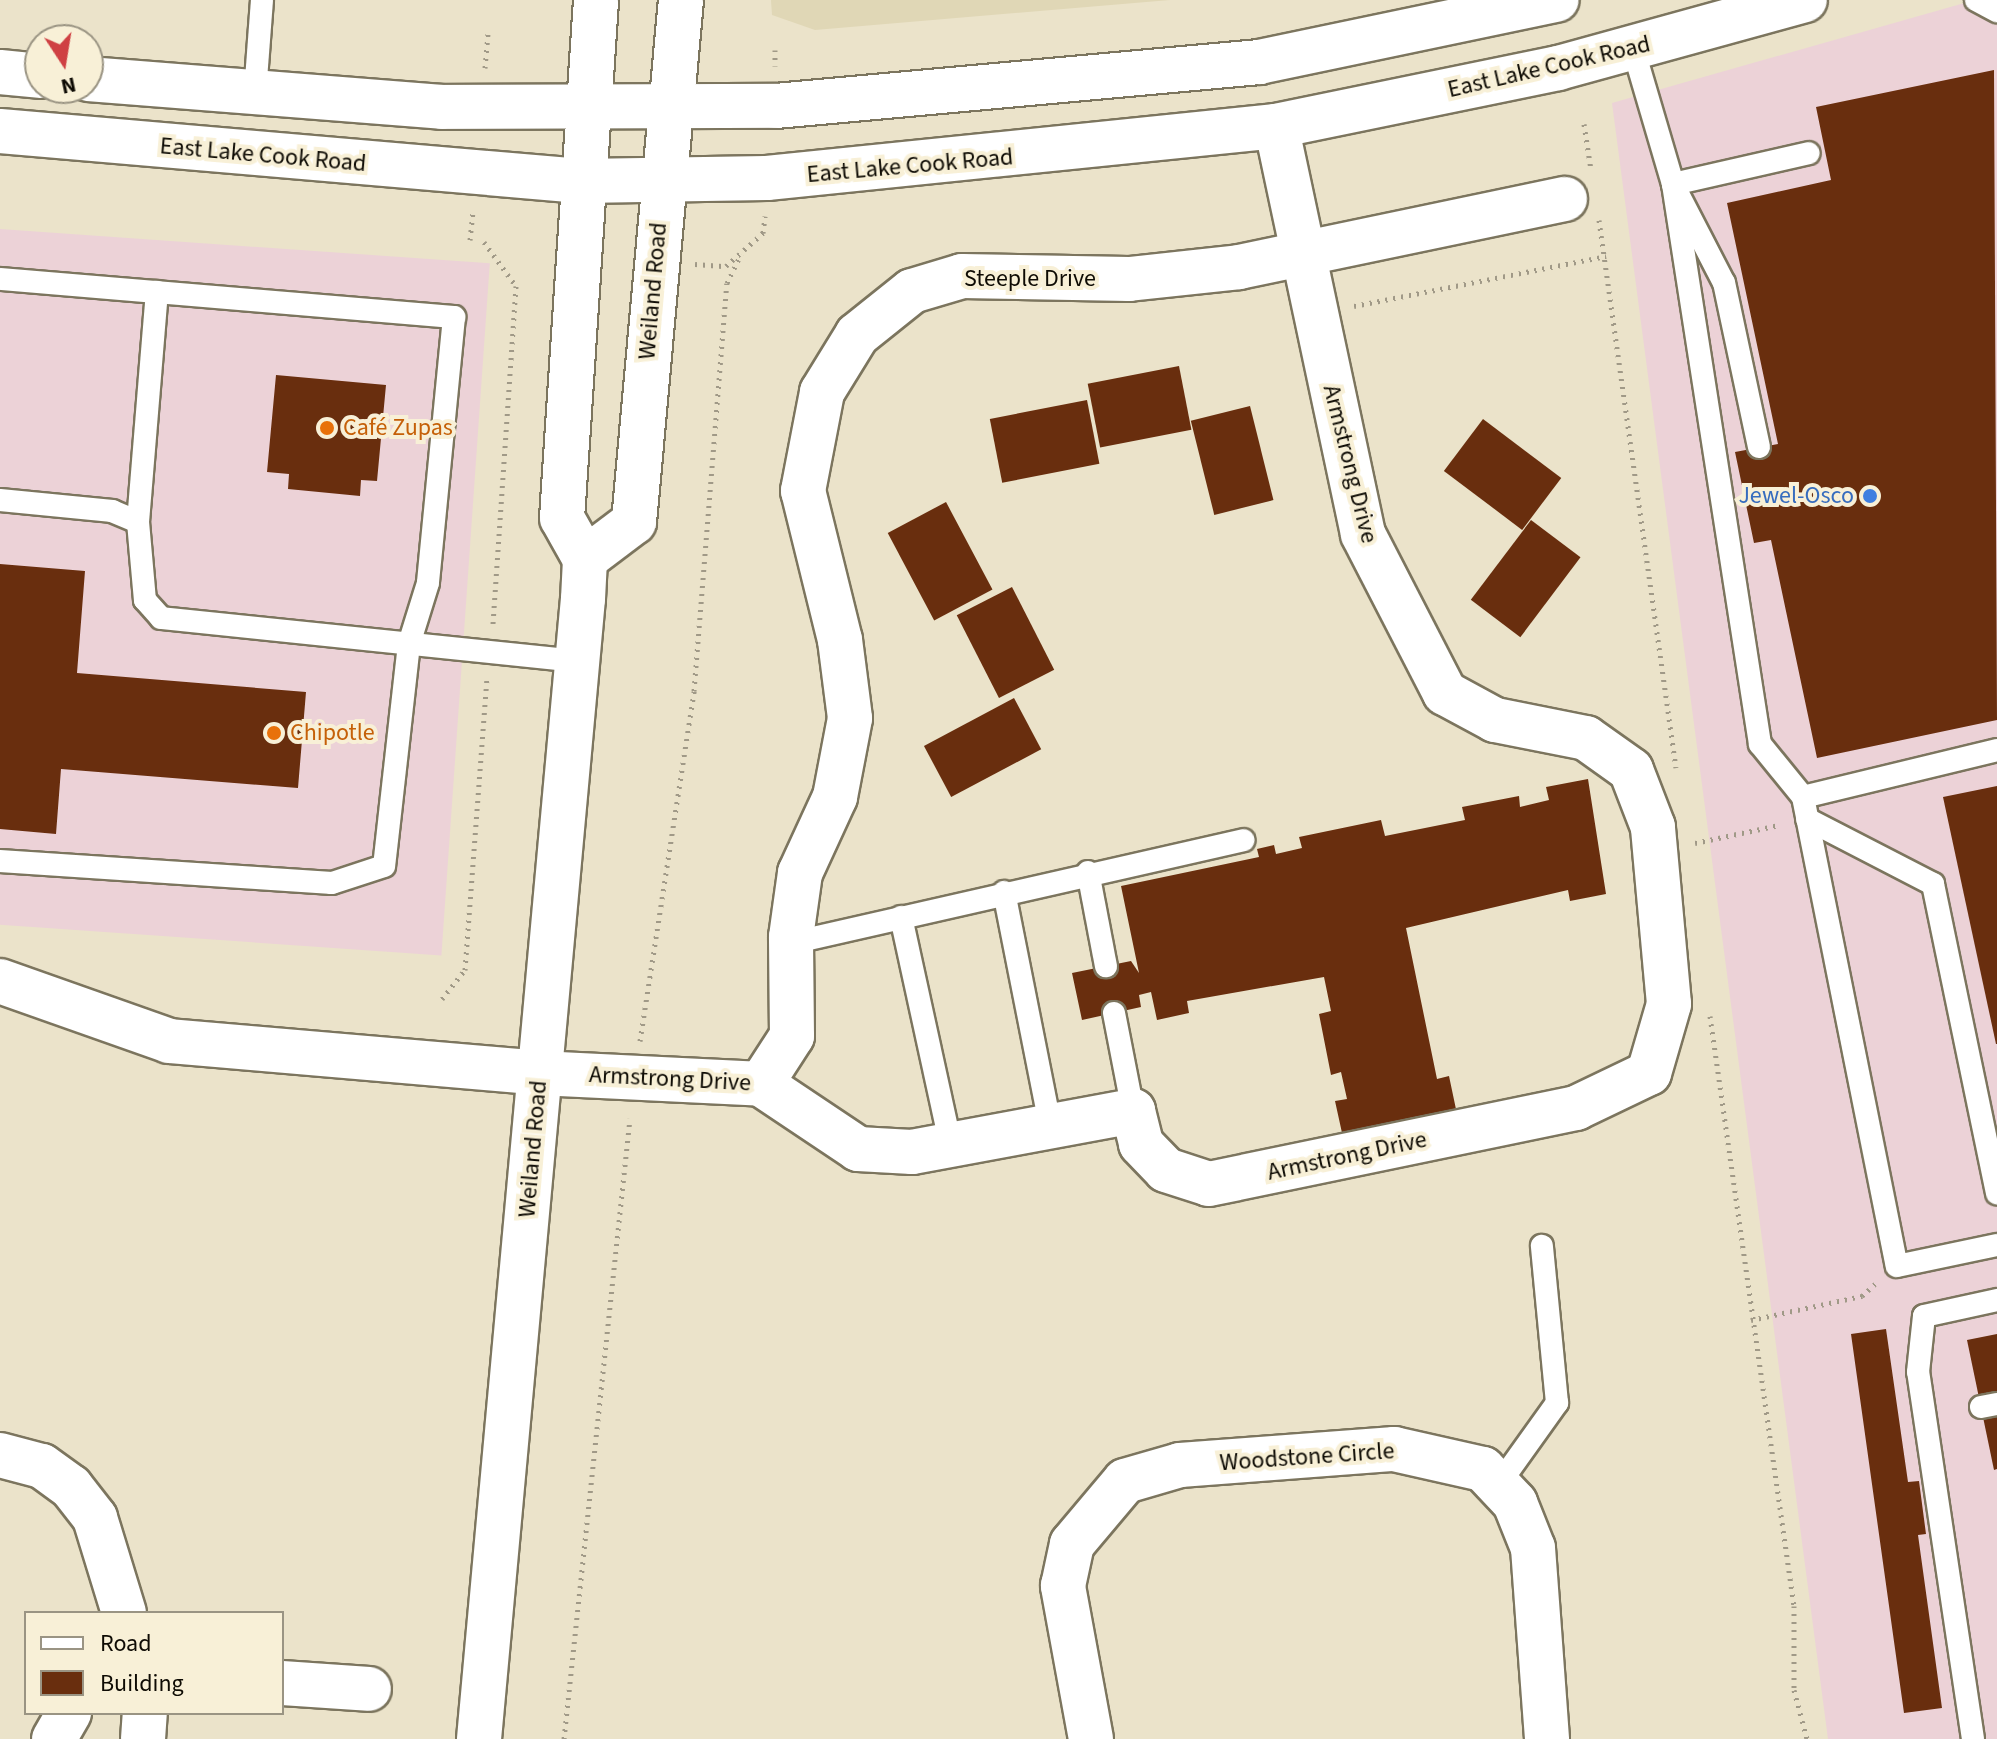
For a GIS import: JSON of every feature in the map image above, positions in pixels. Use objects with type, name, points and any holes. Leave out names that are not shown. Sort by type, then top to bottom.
[{"type":"main road","points":[[585,559],[562,518],[583,254],[581,181],[596,0]]},
{"type":"main road","name":"Weiland Road","points":[[479,1739],[585,559],[634,522],[661,182],[681,0]]},
{"type":"main road","points":[[104,80],[442,107],[587,108],[821,103],[1259,62],[1557,0]]},
{"type":"main road","name":"East Lake Cook Road","points":[[0,131],[581,181],[661,182],[1012,157],[1276,126],[1633,48],[1805,0]]},
{"type":"main road","points":[[0,72],[24,74]]},
{"type":"main road","name":"Armstrong Drive","points":[[0,981],[169,1041],[540,1073],[761,1084],[858,1149],[951,1146],[1133,1111],[1141,1144],[1166,1170],[1209,1184],[1615,1095],[1649,1073],[1669,1004],[1653,827],[1631,770],[1586,738],[1495,720],[1445,693],[1363,534],[1299,252],[1276,126]]},
{"type":"main road","name":"Steeple Drive","points":[[761,1084],[792,1036],[791,943],[800,873],[835,797],[850,718],[840,640],[803,491],[822,392],[857,335],[912,291],[962,276],[1129,279],[1299,252],[1565,199]]},
{"type":"main road","name":"Woodstone Circle","points":[[1091,1739],[1063,1586],[1072,1544],[1125,1481],[1180,1465],[1394,1449],[1483,1469],[1515,1503],[1533,1548],[1547,1739]]},
{"type":"main road","points":[[0,1455],[42,1466],[71,1487],[95,1518],[123,1611]]},
{"type":"main road","points":[[284,1683],[369,1689]]},
{"type":"main road","points":[[54,1739],[68,1715]]},
{"type":"main road","points":[[143,1739],[145,1715]]},
{"type":"lane","points":[[255,93],[262,0]]},
{"type":"lane","points":[[1976,0],[1997,11]]},
{"type":"lane","points":[[1633,48],[1673,184],[1760,744],[1805,808],[1897,1266],[1997,1245]]},
{"type":"lane","points":[[1673,184],[1809,153]]},
{"type":"lane","points":[[1673,184],[1724,283],[1759,447]]},
{"type":"lane","points":[[0,279],[454,317],[428,583],[409,644],[390,852],[367,877],[332,883],[0,861]]},
{"type":"lane","points":[[157,292],[138,522],[145,600],[161,618],[576,661]]},
{"type":"lane","points":[[0,500],[112,511],[138,522]]},
{"type":"lane","points":[[1805,808],[1997,750]]},
{"type":"lane","points":[[1805,808],[1933,884],[1997,1193]]},
{"type":"lane","points":[[791,943],[1088,872],[1243,840]]},
{"type":"lane","points":[[1088,872],[1106,966]]},
{"type":"lane","points":[[1004,892],[1051,1129]]},
{"type":"lane","points":[[901,917],[951,1146]]},
{"type":"lane","points":[[1114,1013],[1133,1111]]},
{"type":"lane","points":[[1499,1484],[1557,1403],[1542,1246]]},
{"type":"lane","points":[[1973,1739],[1918,1372],[1924,1316],[1997,1300]]},
{"type":"path","points":[[564,1739],[634,1076],[694,691],[727,283],[741,254]]},
{"type":"path","points":[[1313,314],[1606,256]]},
{"type":"path","points":[[1687,845],[1805,808]]},
{"type":"path","points":[[1751,1320],[1862,1296],[1897,1266]]},
{"type":"shaded area","points":[[771,0],[1170,0],[815,30],[772,15]]},
{"type":"shaded area","points":[[1975,0],[1997,0],[1997,1739],[1828,1739],[1612,103]]},
{"type":"shaded area","points":[[0,229],[490,263],[441,956],[0,925]]},
{"type":"building","name":"Jewel-Osco","points":[[1994,70],[1997,720],[1817,758],[1771,540],[1754,543],[1735,452],[1778,444],[1727,203],[1831,180],[1816,107]]},
{"type":"building","points":[[1179,366],[1191,430],[1100,448],[1088,384]]},
{"type":"building","name":"Café Zupas","points":[[276,375],[386,385],[377,481],[361,480],[360,496],[288,489],[289,474],[267,472]]},
{"type":"building","points":[[1087,400],[1099,464],[1002,483],[990,419]]},
{"type":"building","points":[[1250,406],[1273,500],[1214,515],[1191,421]]},
{"type":"building","points":[[1483,419],[1561,478],[1522,530],[1444,471]]},
{"type":"building","points":[[946,502],[992,589],[934,620],[888,533]]},
{"type":"building","points":[[1531,520],[1581,557],[1520,637],[1471,600]]},
{"type":"building","points":[[0,564],[85,571],[77,673],[306,692],[298,788],[61,769],[56,834],[0,829]]},
{"type":"building","points":[[1012,587],[1054,670],[999,698],[957,615]]},
{"type":"building","points":[[1014,698],[1041,749],[951,797],[924,746]]},
{"type":"building","points":[[1588,779],[1606,894],[1570,901],[1568,890],[1406,928],[1437,1079],[1449,1076],[1457,1114],[1344,1142],[1335,1101],[1347,1099],[1341,1072],[1331,1075],[1319,1014],[1331,1011],[1324,977],[1187,1001],[1189,1013],[1157,1020],[1151,992],[1139,995],[1141,1007],[1082,1020],[1072,973],[1131,961],[1139,973],[1121,886],[1259,857],[1257,849],[1274,845],[1276,854],[1302,848],[1299,837],[1381,820],[1385,836],[1465,820],[1462,807],[1519,796],[1520,807],[1549,800],[1546,787]]},
{"type":"building","points":[[1997,786],[1997,1044],[1996,1044],[1943,797]]},
{"type":"building","points":[[1886,1329],[1908,1482],[1919,1481],[1926,1534],[1918,1535],[1942,1708],[1904,1713],[1851,1334]]},
{"type":"building","points":[[1997,1334],[1997,1469],[1994,1470],[1967,1340]]},
{"type":"place","name":"Café Zupas","points":[[327,428]]},
{"type":"place","name":"Jewel-Osco","points":[[1870,496]]},
{"type":"place","name":"Chipotle","points":[[274,733]]}]
